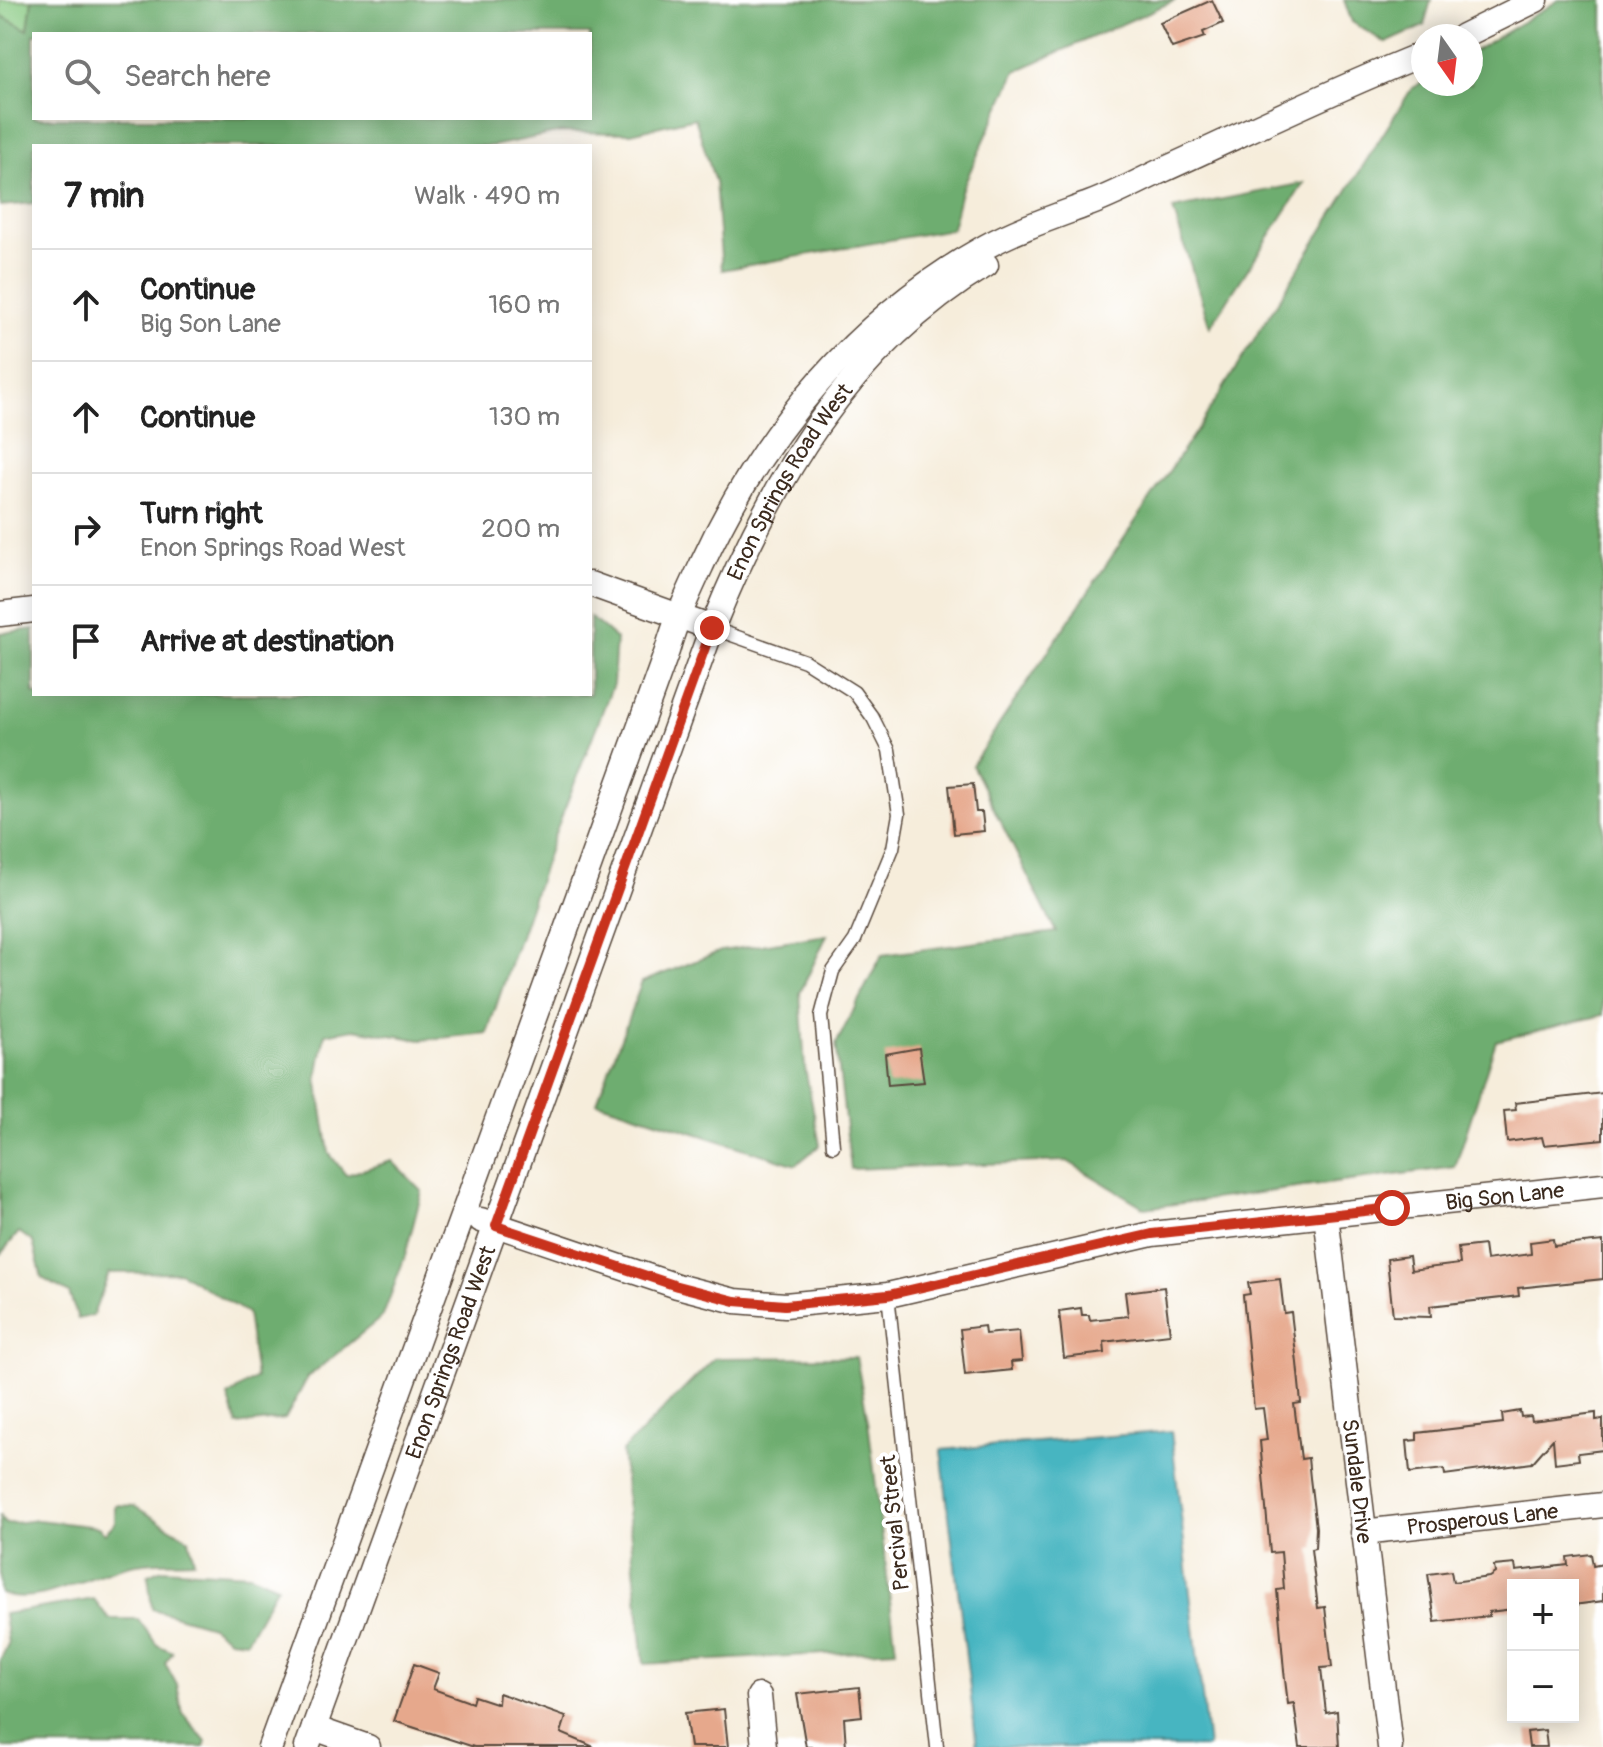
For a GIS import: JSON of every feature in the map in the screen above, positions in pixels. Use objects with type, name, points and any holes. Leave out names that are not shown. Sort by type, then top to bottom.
[{"type":"street","points":[[1483,26],[1536,0]]},
{"type":"street","points":[[270,1747],[667,651],[677,614],[721,521],[754,466],[809,391],[861,338],[931,281],[965,258],[1012,233],[1112,194],[1411,59]]},
{"type":"street","name":"Enon Springs Road West","points":[[311,1737],[712,628],[742,553],[780,479],[851,382],[914,319],[960,282],[1112,194]]},
{"type":"street","points":[[592,585],[712,628]]},
{"type":"street","points":[[0,614],[32,610]]},
{"type":"street","name":"Big Son Lane","points":[[464,1214],[637,1273],[735,1301],[785,1305],[888,1295],[1152,1234],[1603,1185]]},
{"type":"street","name":"Sundale Drive","points":[[1326,1215],[1390,1747]]},
{"type":"street","name":"Prosperous Lane","points":[[1363,1532],[1603,1505]]},
{"type":"street","points":[[759,1696],[764,1747]]},
{"type":"street","points":[[311,1737],[368,1747]]},
{"type":"lane","points":[[712,628],[805,661],[854,692],[873,718],[889,750],[899,814],[893,848],[855,940],[833,971],[821,1016],[833,1146]]},
{"type":"lane","name":"Percival Street","points":[[888,1295],[937,1747]]},
{"type":"green space","points":[[0,0],[32,0],[28,31],[0,15]]},
{"type":"green space","points":[[32,0],[1176,0],[1016,71],[961,191],[952,229],[722,270],[715,182],[695,118],[631,133],[561,132],[503,144],[32,144],[32,203],[0,206],[0,15],[28,30]]},
{"type":"green space","points":[[1344,0],[1431,0],[1425,24],[1411,24],[1411,32],[1386,43],[1352,22]]},
{"type":"green space","points":[[1559,0],[1603,0],[1603,1015],[1496,1041],[1455,1167],[1145,1208],[1067,1161],[851,1169],[836,1044],[882,955],[1056,932],[972,765],[1204,419],[1411,90],[1411,96],[1483,96],[1483,46]]},
{"type":"green space","points":[[1304,183],[1210,327],[1173,209]]},
{"type":"green space","points":[[592,619],[616,639],[613,684],[554,836],[487,1033],[421,1040],[354,1029],[325,1034],[317,1077],[329,1153],[346,1175],[392,1161],[422,1191],[405,1256],[383,1316],[308,1377],[285,1419],[237,1425],[228,1396],[256,1378],[247,1313],[179,1272],[109,1273],[93,1315],[78,1319],[69,1293],[42,1278],[33,1242],[19,1232],[0,1255],[0,633],[32,629],[32,696],[592,696]]},
{"type":"green space","points":[[827,935],[800,993],[805,1068],[820,1145],[796,1165],[597,1102],[642,982],[721,951]]},
{"type":"green space","points":[[856,1357],[868,1421],[896,1650],[644,1664],[622,1451],[715,1358]]},
{"type":"green space","points":[[115,1505],[134,1506],[189,1539],[194,1561],[137,1564],[33,1596],[16,1597],[0,1593],[0,1516],[5,1524],[38,1520],[98,1527],[105,1533],[115,1523]]},
{"type":"green space","points":[[162,1569],[250,1574],[277,1586],[246,1641],[229,1639],[211,1626],[152,1609],[148,1575]]},
{"type":"green space","points":[[94,1599],[109,1619],[138,1619],[157,1645],[173,1652],[165,1663],[177,1685],[183,1714],[206,1741],[204,1747],[0,1747],[0,1660],[8,1644],[4,1614]]},
{"type":"water","points":[[1171,1431],[1208,1747],[977,1747],[941,1450]]},
{"type":"building","points":[[1212,0],[1223,23],[1203,32],[1205,37],[1172,48],[1160,23]]},
{"type":"building","points":[[973,784],[976,812],[982,812],[984,831],[954,834],[949,786]]},
{"type":"building","points":[[919,1048],[924,1082],[888,1085],[885,1054]]},
{"type":"building","points":[[1603,1093],[1603,1139],[1544,1145],[1542,1137],[1507,1142],[1504,1111],[1516,1110],[1515,1103]]},
{"type":"building","points":[[1553,1239],[1554,1246],[1603,1241],[1603,1279],[1518,1288],[1519,1296],[1430,1306],[1431,1317],[1393,1316],[1387,1259],[1409,1256],[1411,1270],[1460,1264],[1458,1248],[1484,1245],[1486,1260],[1531,1254],[1530,1242]]},
{"type":"building","points":[[1280,1279],[1284,1313],[1291,1312],[1301,1403],[1294,1404],[1301,1459],[1308,1458],[1316,1528],[1315,1548],[1311,1549],[1318,1608],[1325,1607],[1332,1667],[1321,1668],[1326,1713],[1337,1711],[1339,1747],[1300,1747],[1294,1703],[1288,1704],[1277,1590],[1284,1589],[1281,1552],[1270,1553],[1260,1441],[1267,1440],[1263,1408],[1254,1409],[1243,1295],[1250,1294],[1248,1283]]},
{"type":"building","points":[[1164,1287],[1170,1334],[1104,1342],[1105,1353],[1064,1358],[1059,1311],[1081,1308],[1082,1315],[1089,1315],[1090,1320],[1128,1316],[1125,1292]]},
{"type":"building","points":[[984,1326],[985,1334],[1019,1331],[1022,1361],[1011,1362],[1012,1370],[965,1375],[960,1329]]},
{"type":"building","points":[[1520,1411],[1521,1417],[1531,1416],[1532,1421],[1596,1413],[1596,1420],[1603,1419],[1603,1450],[1578,1453],[1579,1460],[1555,1463],[1553,1439],[1532,1463],[1445,1475],[1444,1469],[1410,1473],[1407,1441],[1417,1440],[1417,1433],[1503,1423],[1502,1414]]},
{"type":"building","points":[[1591,1554],[1593,1566],[1603,1564],[1603,1601],[1579,1604],[1579,1579],[1507,1579],[1507,1610],[1489,1612],[1489,1616],[1435,1622],[1428,1574],[1451,1571],[1453,1582],[1489,1577],[1495,1573],[1494,1566],[1515,1564],[1516,1571],[1568,1565],[1567,1557]]},
{"type":"building","points":[[414,1664],[439,1673],[433,1689],[472,1703],[474,1696],[498,1704],[499,1693],[566,1717],[561,1733],[594,1747],[474,1747],[394,1721]]},
{"type":"building","points":[[859,1687],[862,1716],[844,1718],[846,1747],[806,1747],[797,1694]]},
{"type":"building","points":[[724,1709],[728,1747],[690,1747],[685,1713]]},
{"type":"building","points":[[1545,1730],[1547,1747],[1529,1747],[1527,1732]]},
{"type":"route","points":[[712,628],[496,1226],[677,1286],[735,1301],[785,1305],[888,1295],[1152,1234],[1392,1208]]}]
